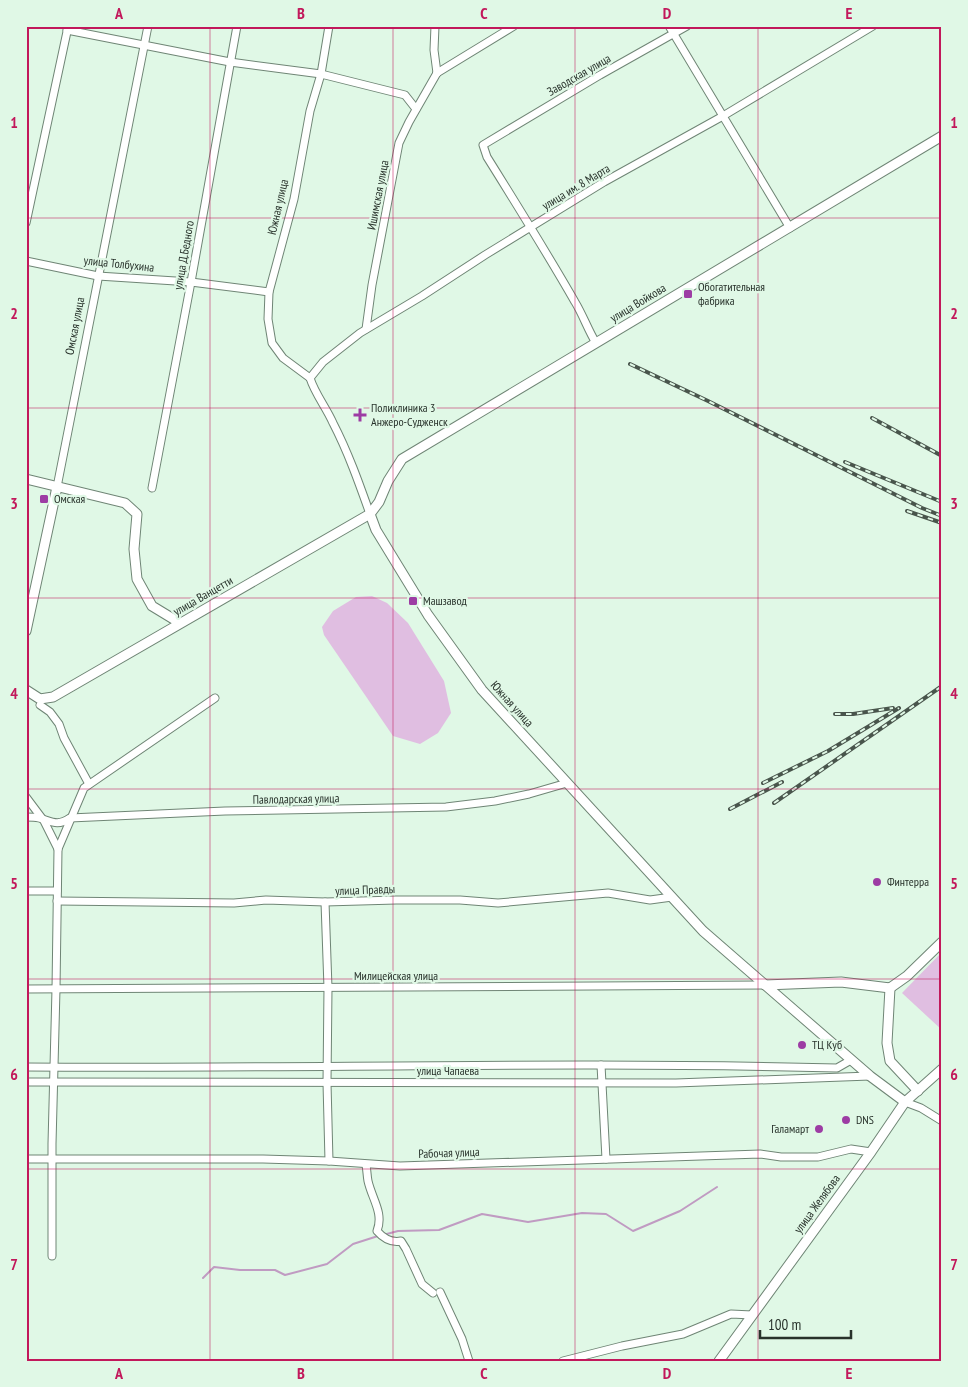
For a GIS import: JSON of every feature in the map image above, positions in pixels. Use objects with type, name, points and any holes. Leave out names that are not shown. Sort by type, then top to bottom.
[{"type":"street","name":"Омская улица","points":[[26,631],[57,487],[148,26]]},
{"type":"street","name":"улица Д.Бедного","points":[[152,488],[191,282],[236,26]]},
{"type":"street","name":"Южная улица","points":[[329,26],[321,74],[310,111],[294,199],[269,292],[268,319],[272,343],[283,358],[310,378],[313,388],[333,422],[345,448],[376,530],[428,616],[482,690],[703,932],[870,1076],[905,1102]]},
{"type":"street","points":[[434,26],[434,50],[437,73],[514,26]]},
{"type":"street","points":[[670,26],[790,228]]},
{"type":"street","name":"Заводская улица","points":[[530,228],[486,158],[483,146],[687,26]]},
{"type":"street","name":"улица им. 8 Марта","points":[[310,378],[324,362],[366,329],[604,182],[723,116],[873,26]]},
{"type":"street","points":[[26,222],[68,28],[230,62],[321,74],[405,95],[416,109]]},
{"type":"street","name":"Ишимская улица","points":[[366,329],[372,285],[399,143],[437,73]]},
{"type":"street","name":"улица Войкова","points":[[370,514],[379,502],[388,481],[402,459],[942,136]]},
{"type":"street","points":[[530,228],[581,311],[588,330],[596,343]]},
{"type":"street","name":"улица Толбухина","points":[[26,261],[98,276],[191,282],[269,292]]},
{"type":"street","points":[[26,480],[125,503],[137,514],[134,549],[137,579],[152,606],[180,623]]},
{"type":"street","name":"улица Ванцетти","points":[[26,690],[40,700],[53,697],[370,514]]},
{"type":"street","points":[[52,1256],[58,849],[70,818],[84,788],[88,784],[215,698]]},
{"type":"street","points":[[40,705],[50,712],[59,724],[64,738],[88,784]]},
{"type":"street","name":"Павлодарская улица","points":[[26,817],[63,823],[70,818],[226,810],[446,807],[529,794],[567,784]]},
{"type":"street","points":[[26,797],[44,820],[58,849]]},
{"type":"street","points":[[26,891],[57,891]]},
{"type":"street","name":"улица Правды","points":[[57,901],[234,903],[266,900],[325,902],[460,900],[498,903],[608,893],[650,900],[672,897]]},
{"type":"street","points":[[325,902],[328,988],[327,1082],[329,1161]]},
{"type":"street","points":[[765,985],[841,982],[890,988],[908,976],[942,942]]},
{"type":"street","name":"Милицейская улица","points":[[26,989],[765,985]]},
{"type":"street","points":[[890,988],[887,1043],[890,1060],[918,1091]]},
{"type":"street","name":"улица Чапаева","points":[[26,1067],[736,1065],[837,1068],[851,1060]]},
{"type":"street","points":[[602,1065],[606,1159]]},
{"type":"street","name":"улица Желябова","points":[[719,1361],[871,1152],[905,1102],[942,1069]]},
{"type":"street","name":"улица Чапаева","points":[[26,1082],[676,1083],[870,1076]]},
{"type":"street","points":[[905,1102],[921,1108],[942,1121]]},
{"type":"street","name":"Рабочая улица","points":[[26,1159],[263,1159],[400,1166],[760,1154],[781,1157],[818,1157],[851,1148],[871,1152]]},
{"type":"street","points":[[366,1164],[368,1181],[377,1203],[380,1223],[377,1231],[382,1238],[394,1242],[401,1241],[422,1284],[437,1292],[462,1339],[470,1361]]},
{"type":"street","points":[[563,1361],[622,1346],[683,1334],[731,1314],[752,1315]]},
{"type":"shaded area","points":[[372,596],[387,603],[408,623],[444,681],[451,713],[438,733],[420,744],[393,736],[324,635],[322,627],[333,611],[356,597]]},
{"type":"shaded area","points":[[942,952],[942,1030],[902,993]]},
{"type":"waterway","points":[[383,1235],[398,1231],[439,1230],[482,1214],[528,1222],[582,1213],[606,1214],[633,1231],[680,1211],[717,1187]]},
{"type":"waterway","points":[[203,1278],[214,1267],[240,1270],[275,1270],[285,1275],[327,1264],[353,1244],[378,1236]]},
{"type":"railway","points":[[630,364],[922,508],[942,516]]},
{"type":"railway","points":[[872,418],[942,456]]},
{"type":"railway","points":[[845,462],[942,502]]},
{"type":"railway","points":[[907,511],[942,523]]},
{"type":"railway","points":[[774,803],[942,686]]},
{"type":"railway","points":[[835,714],[853,714],[893,708]]},
{"type":"railway","points":[[763,783],[828,751],[899,708]]},
{"type":"railway","points":[[730,809],[782,782]]},
{"type":"place","name":"Обогатительная фабрика","points":[[688,294]]},
{"type":"place","name":"Поликлиника 3 Анжеро-Судженск","points":[[360,415]]},
{"type":"place","name":"Омская","points":[[44,499]]},
{"type":"place","name":"Машзавод","points":[[413,601]]},
{"type":"place","name":"Финтерра","points":[[877,882]]},
{"type":"place","name":"ТЦ Куб","points":[[802,1045]]},
{"type":"place","name":"DNS","points":[[846,1120]]},
{"type":"place","name":"Галамарт","points":[[819,1129]]}]
